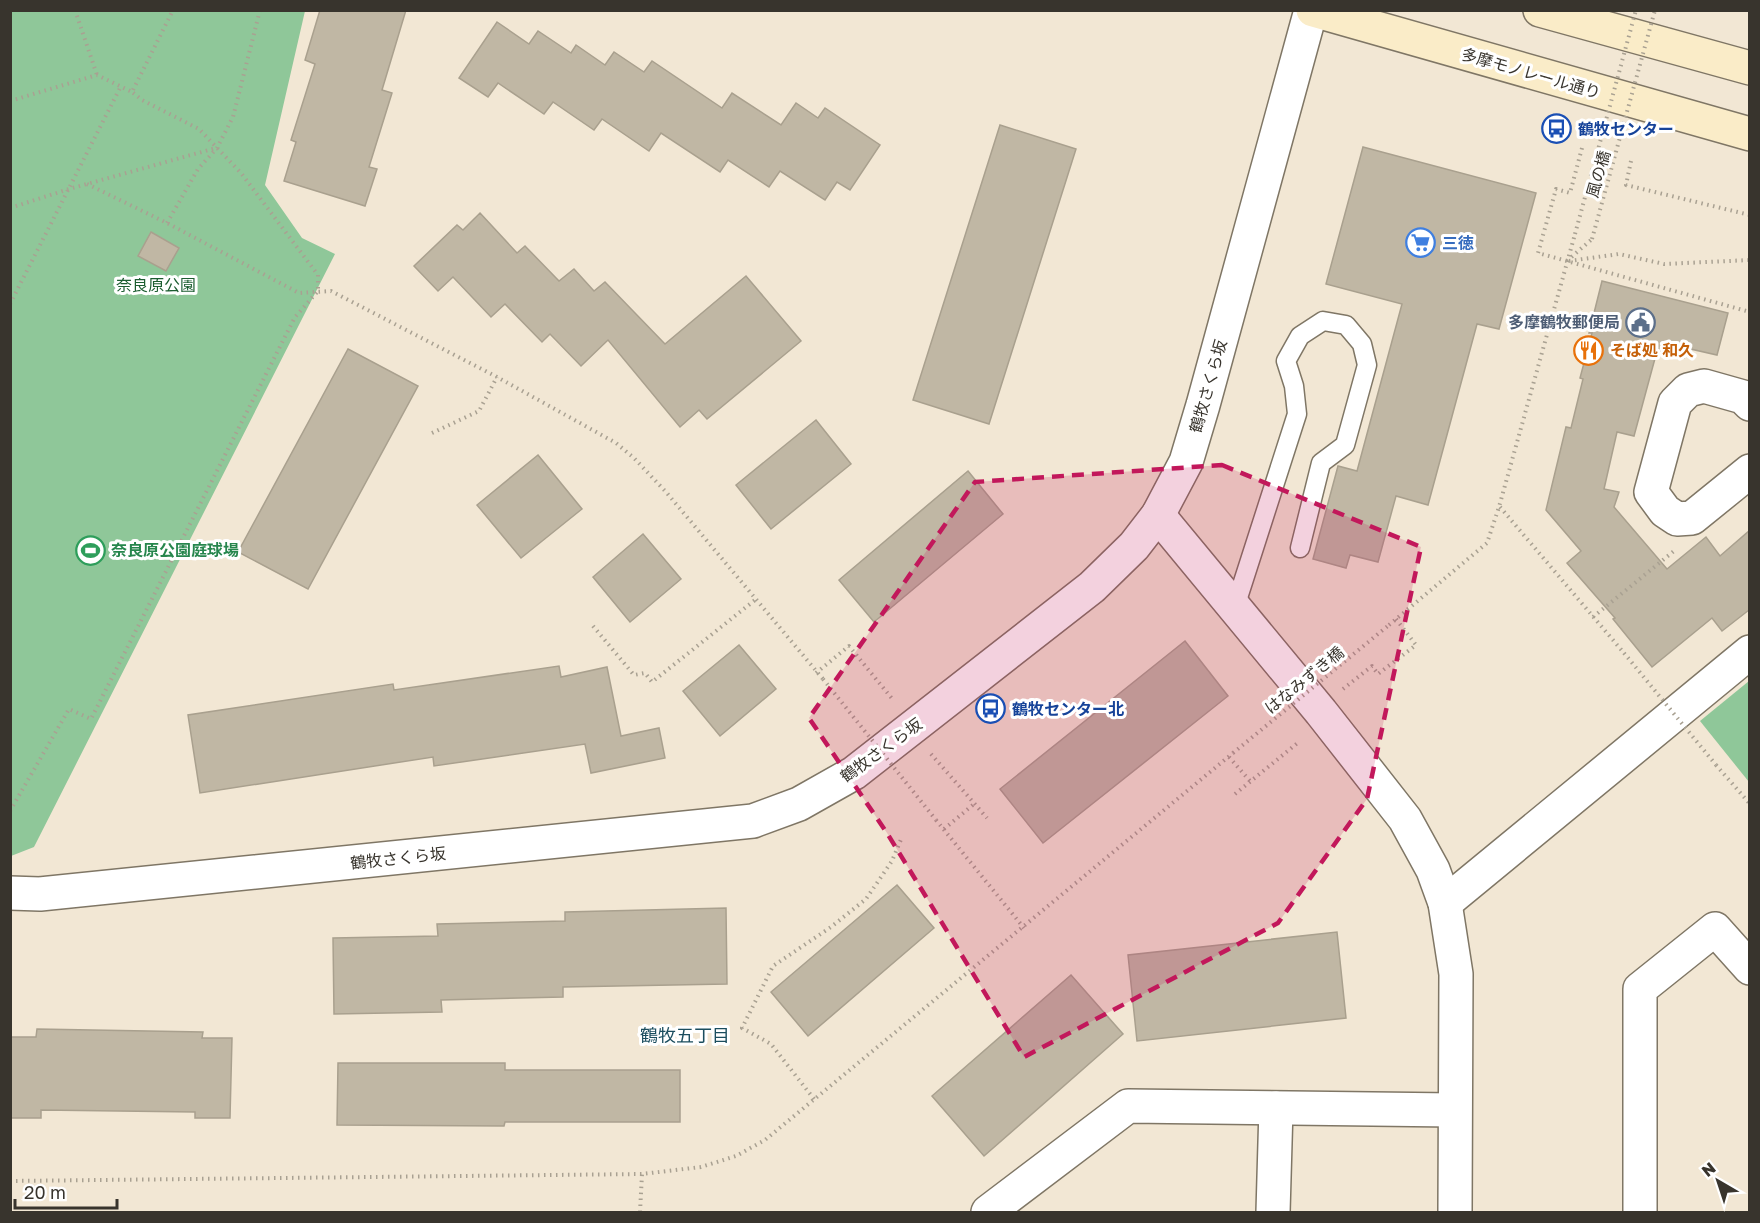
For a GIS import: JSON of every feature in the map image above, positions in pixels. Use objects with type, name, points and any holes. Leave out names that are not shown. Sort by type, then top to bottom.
[{"type":"main road","name":"多摩モノレール通り","points":[[1312,10],[1749,134]]},
{"type":"main road","points":[[1540,10],[1749,68]]},
{"type":"street","name":"鶴牧さくら坂","points":[[10,893],[40,894],[753,821],[799,804],[854,773],[1092,587],[1134,546],[1158,515],[1186,462],[1312,10]]},
{"type":"street","points":[[1749,404],[1743,397],[1704,386],[1688,390],[1676,403],[1651,492],[1665,511],[1677,519],[1692,518],[1749,471]]},
{"type":"street","points":[[1158,515],[1321,712],[1405,819],[1433,870],[1445,903],[1456,974],[1455,1212]]},
{"type":"street","points":[[1445,903],[1749,652]]},
{"type":"street","points":[[1640,1212],[1640,989],[1715,929],[1749,968]]},
{"type":"street","points":[[988,1212],[1128,1106],[1454,1110]]},
{"type":"street","points":[[1273,1212],[1276,1108]]},
{"type":"lane","points":[[1235,607],[1297,414],[1294,386],[1286,361],[1300,336],[1323,321],[1346,325],[1362,344],[1367,365],[1345,445],[1321,464],[1300,548]]},
{"type":"path","points":[[75,10],[97,75]]},
{"type":"path","points":[[132,92],[173,10]]},
{"type":"path","points":[[167,223],[198,169],[217,148],[233,117],[260,10]]},
{"type":"path","name":"風の橋","points":[[1499,507],[1636,10]]},
{"type":"path","name":"風の橋","points":[[1566,261],[1592,240],[1655,10]]},
{"type":"path","points":[[10,101],[97,75],[199,129],[241,173],[318,275],[318,291],[295,317],[91,719],[69,709],[10,811]]},
{"type":"path","points":[[10,304],[121,86]]},
{"type":"path","points":[[10,208],[69,189],[217,148]]},
{"type":"path","points":[[1582,148],[1570,193],[1556,189],[1538,253],[1749,312]]},
{"type":"path","points":[[1631,161],[1626,185],[1749,215]]},
{"type":"path","points":[[87,184],[167,223],[299,293],[331,291],[497,377],[616,443],[634,458],[666,492],[823,679],[1024,928]]},
{"type":"path","points":[[1566,261],[1619,254],[1664,264],[1749,260]]},
{"type":"path","points":[[432,433],[479,411],[497,377]]},
{"type":"path","points":[[1499,507],[1749,804]]},
{"type":"path","name":"はなみずき橋","points":[[10,1181],[642,1174],[701,1167],[736,1156],[765,1140],[1487,543],[1499,507]]},
{"type":"path","points":[[1593,617],[1674,551],[1677,519]]},
{"type":"path","points":[[593,626],[634,675],[645,673],[652,682],[755,600]]},
{"type":"path","points":[[1343,689],[1372,666],[1378,674],[1416,645],[1396,620]]},
{"type":"path","points":[[816,673],[849,646],[900,709]]},
{"type":"path","points":[[1235,794],[1304,738]]},
{"type":"path","points":[[925,747],[987,819]]},
{"type":"path","points":[[1228,757],[1250,781]]},
{"type":"path","points":[[944,829],[974,804]]},
{"type":"path","points":[[814,1099],[771,1044],[742,1028],[773,966],[831,927],[866,899],[892,861],[902,837]]},
{"type":"path","points":[[640,1212],[642,1174]]},
{"type":"highlighted area","points":[[1222,465],[1421,547],[1367,799],[1278,923],[1024,1057],[887,833],[809,718],[975,482]]},
{"type":"green space","name":"奈良原公園","points":[[10,11],[305,11],[265,185],[302,238],[335,254],[34,847],[11,856]]},
{"type":"green space","points":[[1749,681],[1749,782],[1700,721]]},
{"type":"building","points":[[320,10],[406,10],[382,90],[392,93],[369,167],[377,169],[365,206],[284,181],[296,142],[291,140],[315,64],[305,60]]},
{"type":"building","points":[[497,22],[529,44],[538,31],[571,53],[576,45],[605,65],[614,52],[644,72],[652,61],[722,108],[732,93],[781,125],[796,103],[818,118],[825,108],[880,145],[850,190],[837,182],[825,200],[780,171],[769,187],[728,160],[720,172],[661,133],[649,151],[602,119],[594,130],[553,102],[544,114],[498,83],[488,97],[459,78]]},
{"type":"building","points":[[1000,125],[1076,149],[989,424],[913,400]]},
{"type":"building","points":[[1363,147],[1536,193],[1499,329],[1477,324],[1428,505],[1396,496],[1378,562],[1350,555],[1346,568],[1313,559],[1338,466],[1357,471],[1402,304],[1326,284]]},
{"type":"building","points":[[480,213],[517,253],[525,246],[559,281],[574,269],[594,291],[605,282],[665,344],[746,276],[801,341],[707,419],[699,410],[680,427],[608,340],[581,366],[550,334],[542,342],[505,304],[491,317],[453,277],[438,291],[414,266],[457,225],[463,230]]},
{"type":"building","points":[[151,232],[179,248],[166,271],[138,256]]},
{"type":"building","points":[[1602,281],[1728,313],[1717,355],[1686,348],[1684,358],[1657,351],[1634,436],[1617,432],[1604,489],[1619,492],[1614,507],[1667,569],[1706,537],[1720,556],[1749,531],[1749,610],[1722,631],[1712,618],[1652,667],[1613,619],[1615,618],[1567,563],[1581,551],[1546,510],[1566,427],[1571,428],[1583,379],[1580,378]]},
{"type":"building","points":[[348,349],[418,386],[308,589],[238,552]]},
{"type":"building","points":[[816,420],[851,464],[771,529],[736,485]]},
{"type":"building","points":[[538,455],[582,509],[521,558],[477,505]]},
{"type":"building","points":[[968,471],[1003,514],[874,622],[839,580]]},
{"type":"building","points":[[643,534],[681,579],[630,622],[593,577]]},
{"type":"building","points":[[1185,641],[1228,696],[1043,843],[1000,789]]},
{"type":"building","points":[[739,645],[776,689],[720,736],[683,691]]},
{"type":"building","points":[[559,666],[561,677],[607,667],[621,736],[659,728],[665,758],[591,773],[585,744],[434,766],[433,757],[200,793],[188,715],[393,684],[394,690]]},
{"type":"building","points":[[897,885],[934,928],[808,1036],[771,992]]},
{"type":"building","points":[[726,908],[727,984],[563,987],[563,997],[441,1000],[442,1012],[334,1014],[333,938],[438,936],[437,924],[565,921],[565,912]]},
{"type":"building","points":[[1337,932],[1346,1018],[1137,1041],[1128,955]]},
{"type":"building","points":[[1071,975],[1123,1034],[984,1156],[932,1096]]},
{"type":"building","points":[[37,1029],[203,1032],[202,1038],[232,1038],[230,1118],[195,1118],[195,1112],[41,1110],[41,1118],[10,1118],[10,1037],[36,1037]]},
{"type":"building","points":[[338,1063],[505,1063],[505,1070],[680,1070],[680,1122],[505,1122],[504,1126],[337,1125]]},
{"type":"place","name":"鶴牧センター","points":[[1557,129]]},
{"type":"place","name":"三徳","points":[[1421,243]]},
{"type":"place","name":"多摩鶴牧郵便局","points":[[1641,322]]},
{"type":"place","name":"そば処 和久","points":[[1589,350]]},
{"type":"place","name":"奈良原公園庭球場","points":[[90,550]]},
{"type":"place","name":"鶴牧センター北","points":[[991,709]]},
{"type":"district","name":"鶴牧五丁目","points":[[685,1035]]}]
